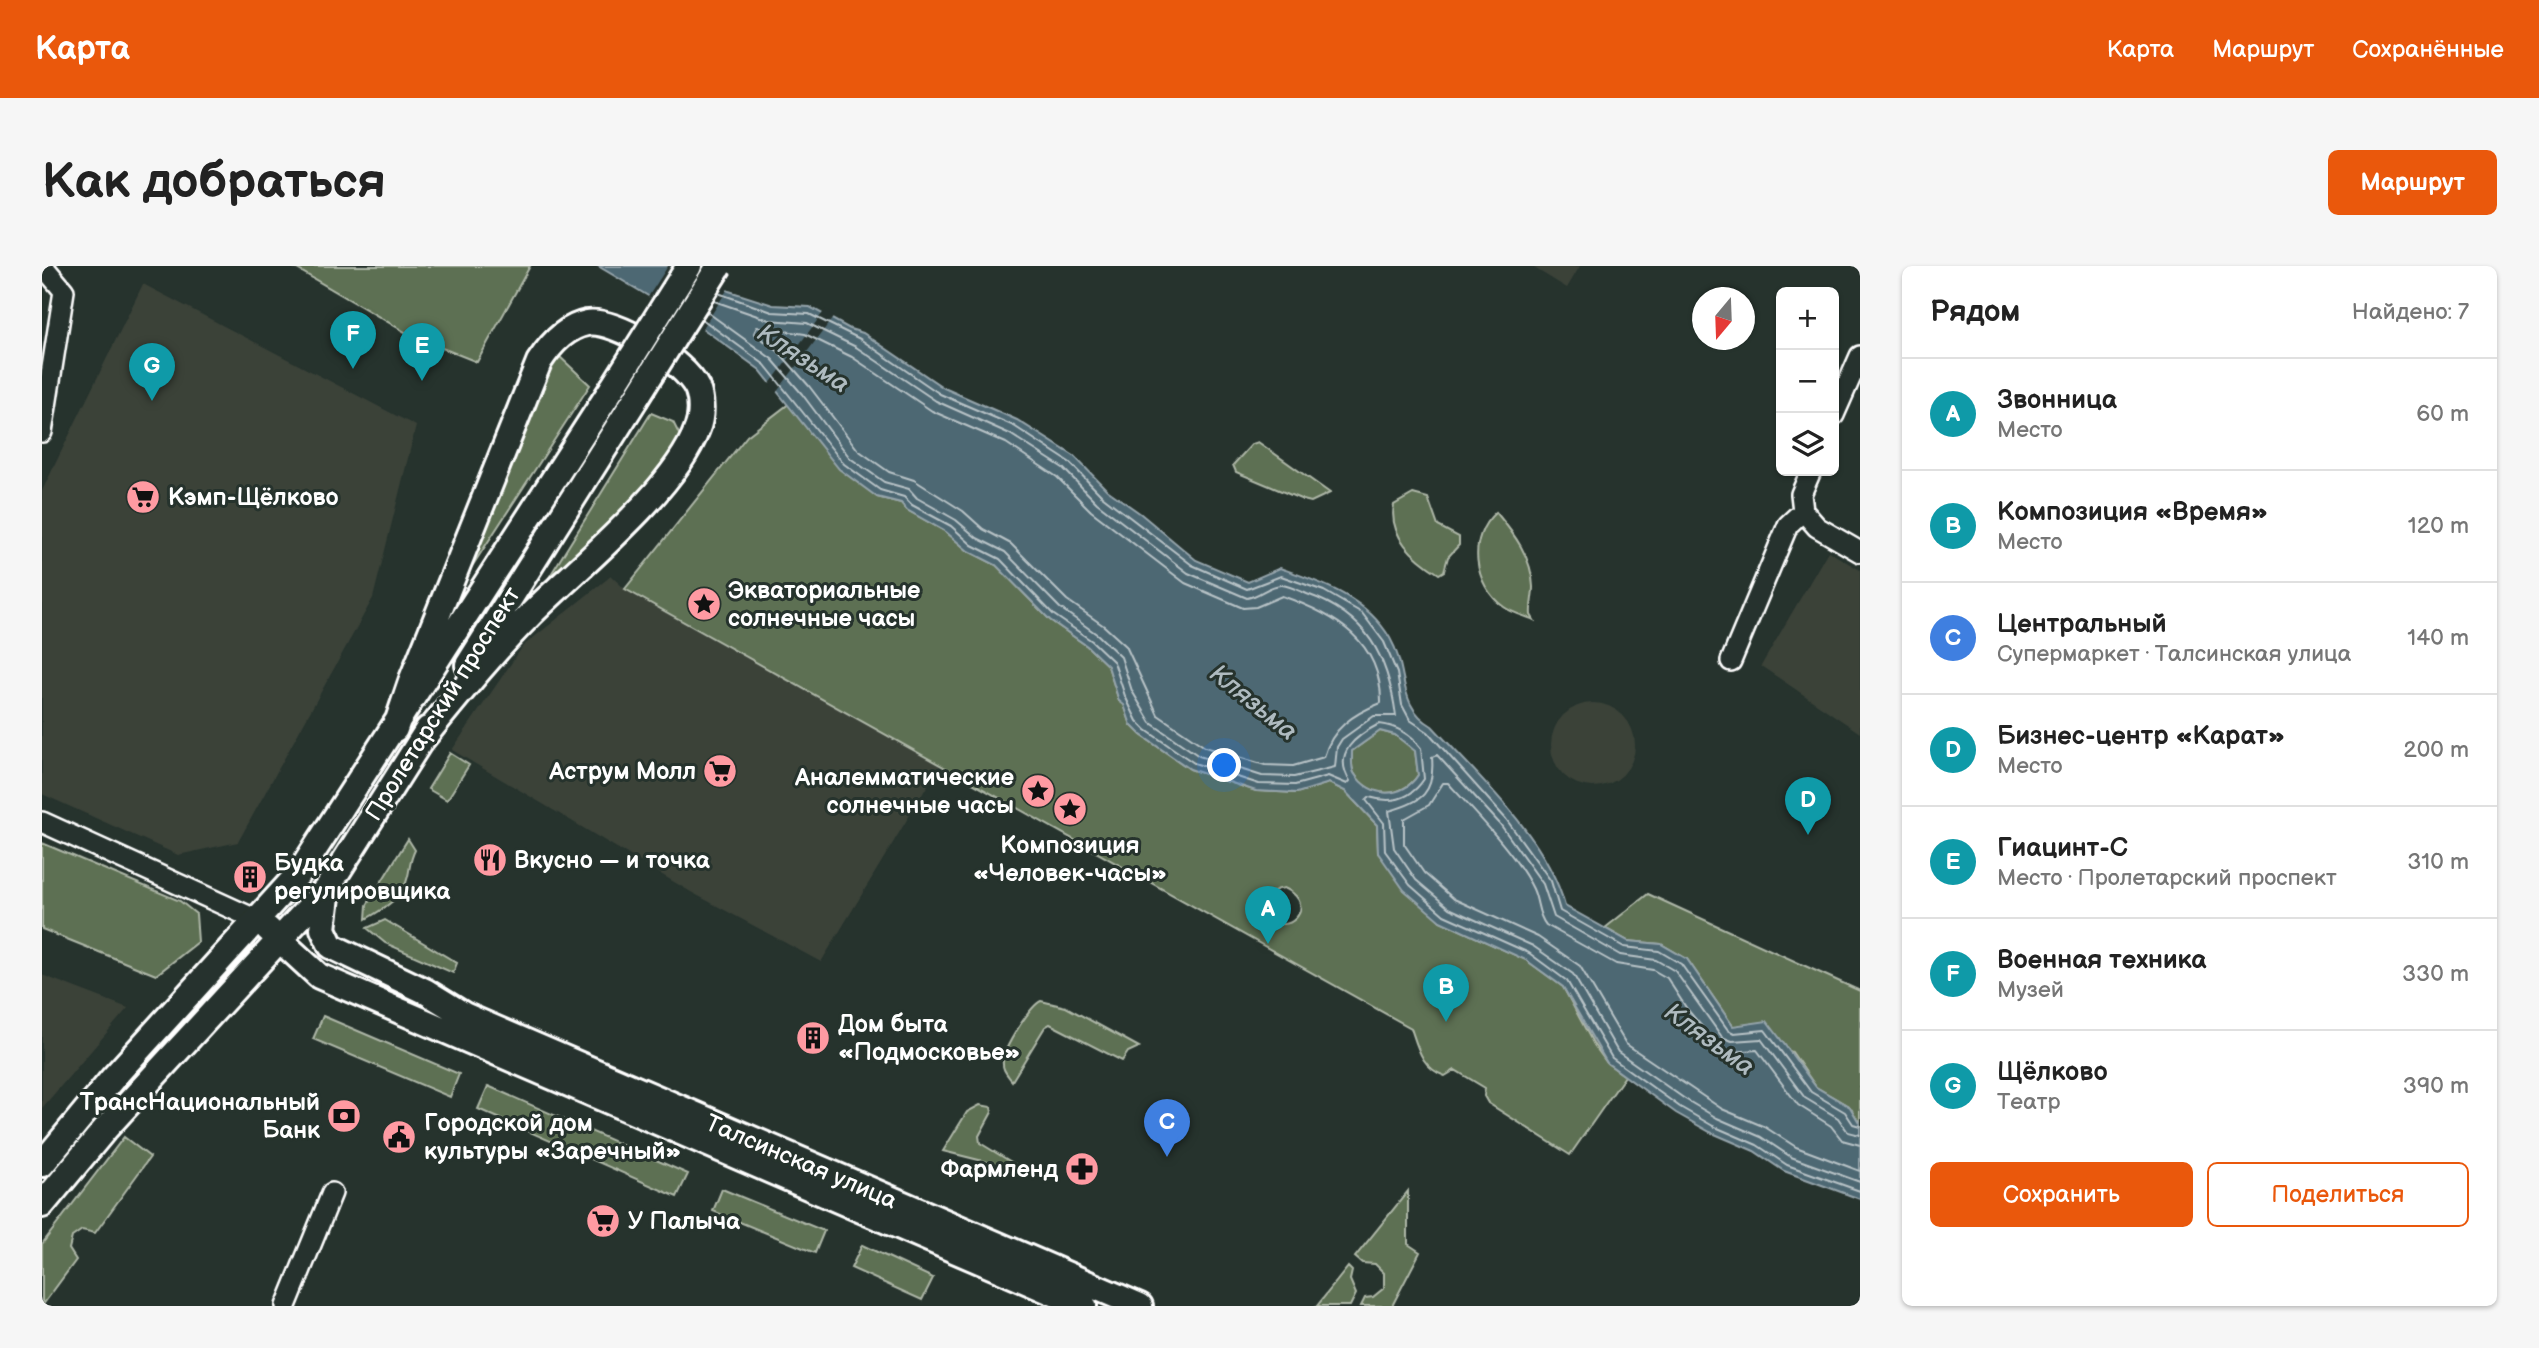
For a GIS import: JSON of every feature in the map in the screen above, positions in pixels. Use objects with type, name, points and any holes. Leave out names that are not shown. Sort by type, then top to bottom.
[{"type":"main road","name":"Пролетарский проспект","points":[[42,1164],[113,1078],[300,872],[395,729],[690,266]]},
{"type":"main road","name":"Пролетарский проспект","points":[[42,1205],[106,1128],[328,887],[719,266]]},
{"type":"main road","points":[[395,729],[412,679],[539,362],[554,342],[576,326],[598,322],[621,328],[678,366],[692,380],[697,389],[701,410],[693,439],[656,491],[503,642],[420,742]]},
{"type":"main road","name":"Талсинская улица","points":[[328,887],[323,929],[331,946],[425,991],[464,1015],[1140,1306]]},
{"type":"main road","name":"Талсинская улица","points":[[257,920],[319,976],[1084,1306]]},
{"type":"street","points":[[42,432],[64,291],[43,266]]},
{"type":"street","points":[[1835,413],[1860,356]]},
{"type":"street","points":[[1809,476],[1801,494],[1803,511],[1817,527],[1860,552]]},
{"type":"street","points":[[1731,661],[1788,525],[1803,511]]},
{"type":"street","points":[[42,822],[257,920]]},
{"type":"street","points":[[286,1306],[332,1193]]},
{"type":"shaded area","points":[[1531,266],[1580,266],[1567,288]]},
{"type":"shaded area","points":[[143,284],[416,426],[373,598],[238,842],[178,855],[42,794],[42,491]]},
{"type":"shaded area","points":[[1828,551],[1860,570],[1860,733],[1761,666]]},
{"type":"shaded area","points":[[611,576],[625,589],[940,765],[821,962],[691,892],[452,750],[523,646]]},
{"type":"shaded area","points":[[1593,703],[1609,706],[1623,715],[1632,729],[1635,745],[1632,761],[1623,775],[1609,784],[1593,787],[1577,784],[1563,775],[1554,761],[1551,745],[1554,729],[1563,715],[1577,706]]},
{"type":"shaded area","points":[[42,975],[128,1008],[42,1108]]},
{"type":"green space","points":[[292,266],[530,266],[477,362],[412,336]]},
{"type":"green space","points":[[558,355],[590,385],[471,568],[538,392]]},
{"type":"green space","points":[[790,403],[811,434],[877,497],[901,503],[907,510],[946,532],[968,551],[996,565],[1050,620],[1087,646],[1108,666],[1119,701],[1124,704],[1131,725],[1190,769],[1256,791],[1296,793],[1329,783],[1345,791],[1377,825],[1378,853],[1440,921],[1526,960],[1563,987],[1594,1045],[1607,1063],[1625,1076],[1570,1155],[1488,1103],[1484,1096],[1485,1088],[1455,1070],[1445,1076],[1437,1073],[1422,1057],[1411,1028],[625,589],[747,436]],"holes":[[[1284,888],[1299,900],[1299,913],[1288,923],[1272,920],[1267,914],[1266,898],[1272,892]]]},
{"type":"green space","points":[[651,413],[673,422],[681,438],[633,500],[545,584]]},
{"type":"green space","points":[[1258,442],[1330,493],[1311,502],[1236,472],[1233,465],[1252,444]]},
{"type":"green space","points":[[1413,494],[1428,498],[1438,526],[1459,537],[1459,545],[1448,557],[1444,571],[1439,574],[1412,553],[1395,527],[1394,505]]},
{"type":"green space","points":[[1496,512],[1526,556],[1532,576],[1531,615],[1534,620],[1504,607],[1494,598],[1480,574],[1478,547],[1481,534]]},
{"type":"green space","points":[[1380,731],[1395,735],[1415,750],[1418,775],[1411,783],[1395,792],[1386,793],[1368,788],[1352,768],[1352,751]]},
{"type":"green space","points":[[450,753],[469,765],[447,800],[428,789]]},
{"type":"green space","points":[[408,839],[415,850],[406,884],[391,902],[366,919],[367,905]]},
{"type":"green space","points":[[42,843],[180,901],[196,914],[198,942],[156,975],[42,929]]},
{"type":"green space","points":[[1648,894],[1860,991],[1860,1124],[1850,1107],[1816,1087],[1792,1052],[1733,1026],[1687,959],[1661,944],[1628,941],[1605,928]]},
{"type":"green space","points":[[385,920],[457,963],[453,973],[385,943],[367,928]]},
{"type":"green space","points":[[1041,1001],[1066,1007],[1139,1047],[1128,1052],[1122,1061],[1050,1024],[1045,1027],[1012,1081],[1003,1067],[1004,1055],[1024,1019]]},
{"type":"green space","points":[[323,1016],[459,1074],[450,1097],[313,1039]]},
{"type":"green space","points":[[488,1086],[688,1174],[677,1197],[478,1109]]},
{"type":"green space","points":[[980,1105],[991,1107],[992,1112],[979,1136],[980,1143],[1016,1165],[1015,1169],[943,1151],[967,1112]]},
{"type":"green space","points":[[124,1137],[150,1157],[95,1233],[82,1230],[72,1237],[69,1249],[76,1260],[42,1306],[42,1244]]},
{"type":"green space","points":[[722,1189],[824,1231],[815,1253],[713,1211]]},
{"type":"green space","points":[[1408,1191],[1408,1244],[1420,1252],[1392,1306],[1361,1306],[1365,1298],[1373,1297],[1384,1288],[1384,1273],[1375,1264],[1362,1263],[1355,1257]]},
{"type":"green space","points":[[862,1245],[933,1278],[922,1300],[851,1268]]},
{"type":"green space","points":[[1348,1267],[1352,1271],[1350,1280],[1356,1294],[1350,1306],[1317,1306]]},
{"type":"water","name":"Клязьма","points":[[598,266],[681,266],[729,291],[773,305],[810,307],[850,329],[863,333],[944,388],[1017,420],[1074,456],[1107,490],[1141,514],[1196,560],[1248,582],[1280,568],[1327,586],[1356,602],[1369,612],[1390,638],[1413,708],[1490,787],[1527,833],[1543,856],[1565,906],[1628,941],[1661,944],[1687,959],[1733,1026],[1767,1021],[1816,1087],[1850,1107],[1860,1124],[1860,1199],[1784,1171],[1754,1151],[1710,1132],[1676,1113],[1607,1063],[1563,987],[1526,960],[1440,921],[1404,890],[1378,853],[1377,825],[1345,791],[1329,783],[1297,793],[1256,791],[1190,769],[1141,735],[1131,725],[1124,705],[1119,701],[1108,666],[1087,646],[1050,620],[996,565],[968,551],[946,532],[907,510],[901,503],[877,497],[839,469],[760,370],[702,328]],"holes":[[[1380,731],[1395,735],[1415,751],[1418,775],[1412,783],[1395,792],[1386,793],[1369,788],[1354,773],[1352,751]]]},
{"type":"pier","points":[[668,266],[689,266],[729,287],[701,331],[648,297]]},
{"type":"pier","points":[[825,310],[835,315],[776,393],[769,385]]},
{"type":"place","name":"Военная техника","points":[[353,369]]},
{"type":"place","name":"Гиацинт-С","points":[[422,381]]},
{"type":"place","name":"Щёлково","points":[[152,401]]},
{"type":"place","name":"Кэмп-Щёлково","points":[[143,497]]},
{"type":"place","name":"Экваториальные солнечные часы","points":[[704,604]]},
{"type":"place","name":"Аструм Молл","points":[[720,771]]},
{"type":"place","name":"Аналемматические солнечные часы","points":[[1038,791]]},
{"type":"place","name":"Композиция «Человек-часы»","points":[[1070,809]]},
{"type":"place","name":"Бизнес-центр «Карат»","points":[[1808,835]]},
{"type":"place","name":"Вкусно — и точка","points":[[490,860]]},
{"type":"place","name":"Будка регулировщика","points":[[250,877]]},
{"type":"place","name":"Звонница","points":[[1268,944]]},
{"type":"place","name":"Композиция «Время»","points":[[1446,1022]]},
{"type":"place","name":"Дом быта «Подмосковье»","points":[[813,1038]]},
{"type":"place","name":"ТрансНациональный Банк","points":[[344,1116]]},
{"type":"place","name":"Городской дом культуры «Заречный»","points":[[399,1137]]},
{"type":"place","name":"Центральный","points":[[1167,1157]]},
{"type":"place","name":"Фармленд","points":[[1082,1169]]},
{"type":"place","name":"У Палыча","points":[[603,1221]]}]
